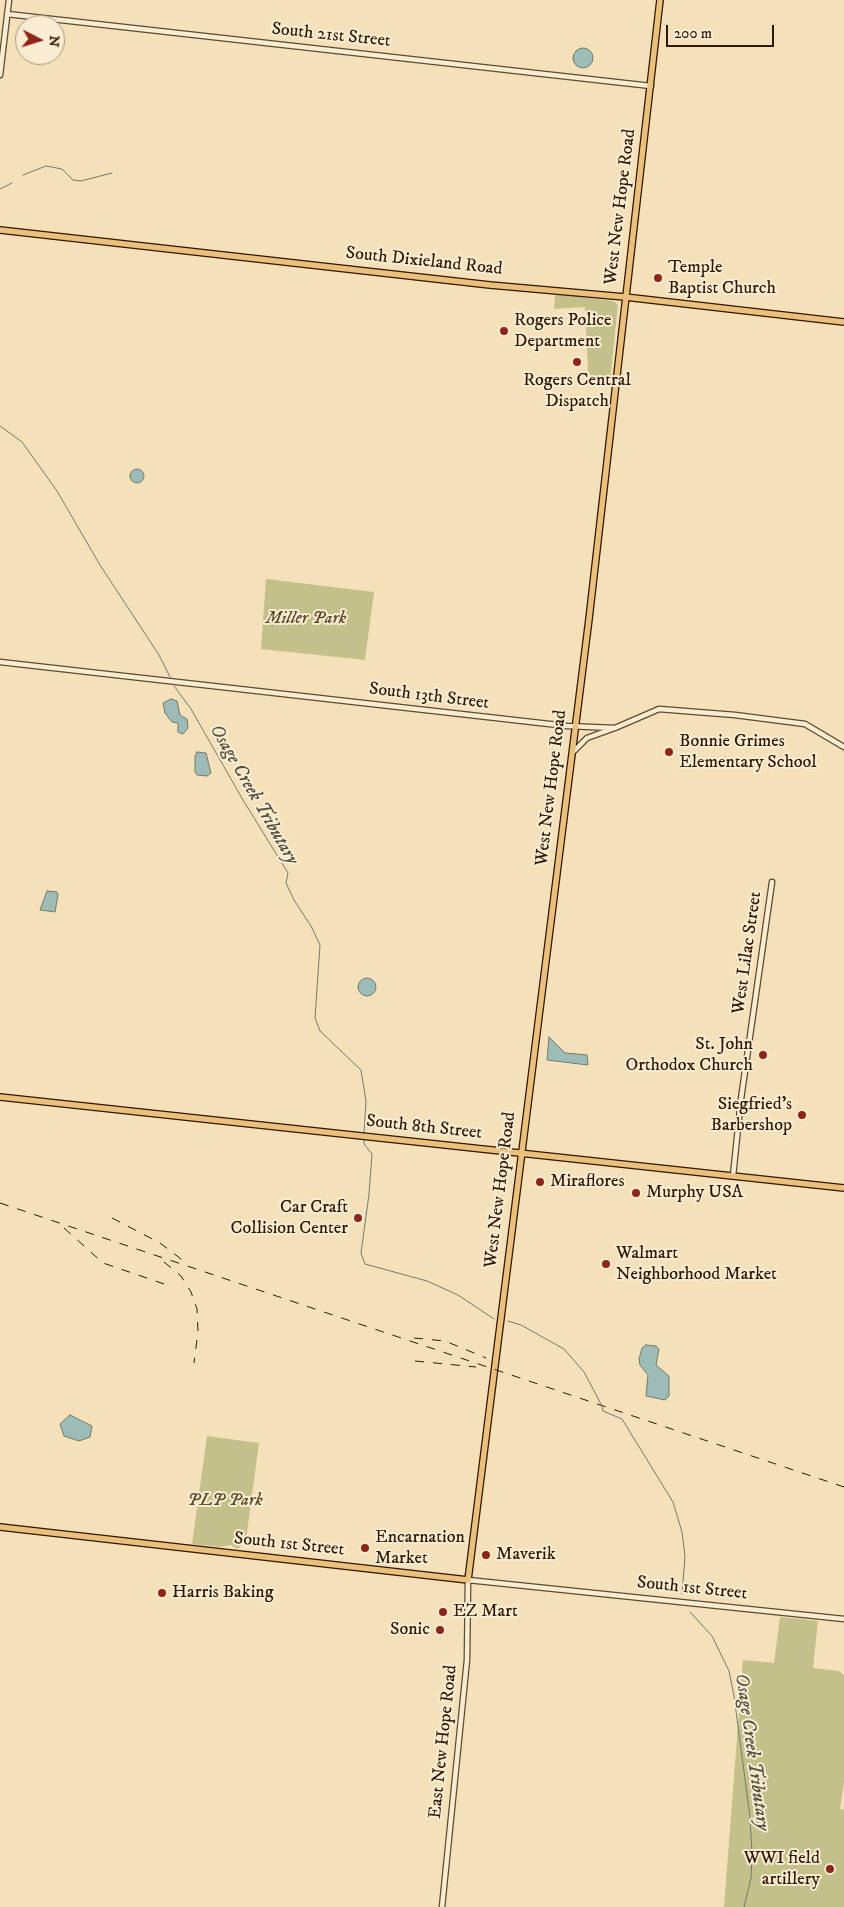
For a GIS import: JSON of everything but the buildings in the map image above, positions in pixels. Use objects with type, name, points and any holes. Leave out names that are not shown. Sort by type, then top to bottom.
[{"type":"main road","name":"West New Hope Road","points":[[468,1580],[520,1154],[576,726],[660,0]]},
{"type":"main road","name":"South Dixieland Road","points":[[0,230],[490,285],[625,297],[844,322]]},
{"type":"main road","name":"South 8th Street","points":[[0,1098],[844,1188]]},
{"type":"main road","name":"South 1st Street","points":[[0,1527],[468,1580]]},
{"type":"street","points":[[0,75],[9,0]]},
{"type":"street","name":"South 21st Street","points":[[7,14],[651,86]]},
{"type":"street","name":"South 13th Street","points":[[0,662],[576,726],[615,728],[659,709],[672,709],[797,722],[812,727],[844,747]]},
{"type":"street","points":[[572,754],[585,740],[615,728]]},
{"type":"street","name":"West Lilac Street","points":[[732,1176],[772,882]]},
{"type":"street","name":"South 1st Street","points":[[468,1580],[844,1619]]},
{"type":"street","name":"East New Hope Road","points":[[442,1907],[469,1632],[468,1580]]},
{"type":"green space","points":[[558,294],[614,301],[618,305],[610,381],[594,380],[588,371],[585,307],[554,309],[555,296]]},
{"type":"green space","name":"Miller Park","points":[[266,579],[374,592],[365,660],[261,649]]},
{"type":"green space","name":"PLP Park","points":[[207,1436],[259,1443],[246,1540],[238,1549],[231,1545],[219,1547],[192,1544]]},
{"type":"green space","points":[[780,1617],[818,1621],[813,1668],[839,1671],[844,1675],[844,1782],[840,1809],[844,1810],[844,1907],[724,1907],[743,1660],[774,1663]]},
{"type":"water","points":[[579,48],[587,48],[593,54],[593,62],[587,68],[579,68],[573,62],[573,54]]},
{"type":"water","points":[[134,469],[140,469],[144,476],[140,483],[134,483],[130,479],[130,473]]},
{"type":"water","points":[[171,699],[177,701],[180,715],[187,719],[188,728],[183,734],[178,732],[178,723],[172,722],[165,713],[163,703]]},
{"type":"water","points":[[197,752],[206,753],[211,773],[207,776],[197,775],[195,772],[195,756]]},
{"type":"water","points":[[47,891],[57,892],[55,912],[40,910]]},
{"type":"water","points":[[367,978],[373,981],[376,987],[373,993],[367,996],[361,993],[358,987],[361,981]]},
{"type":"water","points":[[549,1037],[565,1053],[587,1055],[588,1065],[547,1060]]},
{"type":"water","points":[[646,1345],[656,1346],[659,1349],[656,1365],[669,1376],[669,1396],[665,1400],[646,1396],[648,1375],[640,1365],[639,1359],[642,1348]]},
{"type":"water","points":[[70,1415],[92,1426],[90,1437],[79,1441],[64,1436],[60,1424]]},
{"type":"waterway","points":[[23,175],[46,166],[62,169],[73,180],[81,181],[112,173]]},
{"type":"waterway","points":[[0,189],[12,183]]},
{"type":"waterway","name":"Osage Creek Tributary","points":[[0,426],[22,442],[57,491],[100,565],[159,655],[170,677]]},
{"type":"waterway","name":"Osage Creek Tributary","points":[[174,686],[191,709],[243,800],[288,873],[286,883],[320,945],[315,1018],[320,1031],[361,1070],[366,1101],[364,1134]]},
{"type":"waterway","name":"Osage Creek Tributary","points":[[364,1139],[364,1144],[372,1154],[361,1253],[365,1264],[427,1281],[458,1295],[494,1319]]},
{"type":"waterway","name":"Osage Creek Tributary","points":[[508,1321],[521,1325],[564,1349],[584,1372],[601,1404]]},
{"type":"waterway","name":"Osage Creek Tributary","points":[[602,1407],[603,1411],[622,1419],[673,1502],[682,1532],[685,1557],[682,1594]]},
{"type":"waterway","name":"Osage Creek Tributary","points":[[690,1612],[712,1636],[729,1671],[734,1696],[750,1817],[752,1854],[751,1878],[744,1907]]},
{"type":"railway","points":[[0,1203],[844,1487]]},
{"type":"railway","points":[[112,1218],[160,1243],[185,1262]]},
{"type":"railway","points":[[64,1228],[103,1263],[167,1285]]},
{"type":"railway","points":[[164,1262],[181,1276],[191,1292],[197,1309],[198,1332],[194,1363]]},
{"type":"railway","points":[[414,1338],[445,1341],[486,1358]]},
{"type":"railway","points":[[415,1361],[476,1367]]},
{"type":"place","name":"Temple Baptist Church","points":[[658,278]]},
{"type":"place","name":"Rogers Police Department","points":[[504,331]]},
{"type":"place","name":"Rogers Central Dispatch","points":[[577,362]]},
{"type":"place","name":"Bonnie Grimes Elementary School","points":[[669,752]]},
{"type":"place","name":"St. John Orthodox Church","points":[[763,1055]]},
{"type":"place","name":"Siegfried’s Barbershop","points":[[802,1115]]},
{"type":"place","name":"Miraflores","points":[[540,1182]]},
{"type":"place","name":"Murphy USA","points":[[636,1193]]},
{"type":"place","name":"Car Craft Collision Center","points":[[358,1218]]},
{"type":"place","name":"Walmart Neighborhood Market","points":[[606,1264]]},
{"type":"place","name":"Encarnation Market","points":[[365,1548]]},
{"type":"place","name":"Maverik","points":[[486,1555]]},
{"type":"place","name":"Harris Baking","points":[[162,1593]]},
{"type":"place","name":"EZ Mart","points":[[443,1612]]},
{"type":"place","name":"Sonic","points":[[440,1630]]},
{"type":"place","name":"WWI field artillery","points":[[830,1869]]}]
